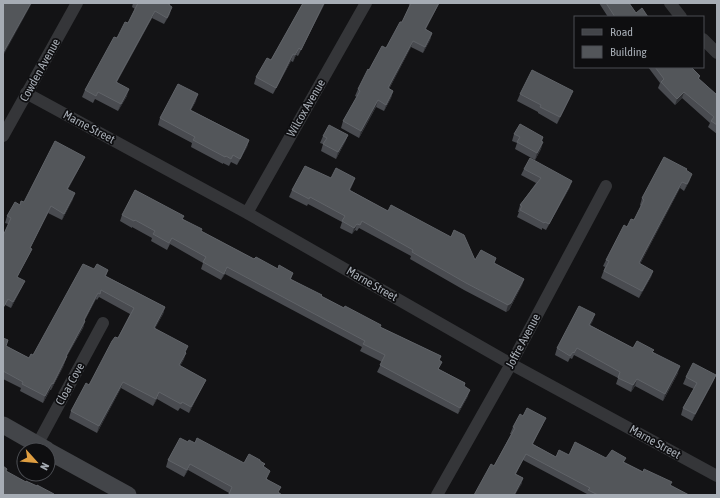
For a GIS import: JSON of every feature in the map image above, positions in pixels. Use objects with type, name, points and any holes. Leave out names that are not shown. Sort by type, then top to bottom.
[{"type":"street","name":"Cowden Avenue","points":[[3,136],[77,3]]},
{"type":"street","name":"Wilcox Avenue","points":[[247,213],[366,3]]},
{"type":"street","points":[[670,3],[680,16]]},
{"type":"street","points":[[704,40],[717,53]]},
{"type":"street","name":"Marne Street","points":[[26,94],[247,213],[511,364],[717,476]]},
{"type":"street","name":"Joffre Avenue","points":[[437,495],[511,364],[606,186]]},
{"type":"street","name":"Cloar Cove","points":[[47,442],[103,323]]},
{"type":"street","points":[[3,425],[33,442]]},
{"type":"street","points":[[56,455],[128,495]]},
{"type":"building","points":[[3,3],[31,3],[3,53]]},
{"type":"building","points":[[138,3],[170,3],[169,5],[172,7],[167,18],[155,11],[116,82],[129,89],[121,104],[98,92],[96,96],[85,90],[114,37],[117,38],[125,22],[128,23]]},
{"type":"building","points":[[303,3],[324,3],[301,50],[299,48],[295,55],[293,54],[276,88],[256,77],[267,58],[271,60]]},
{"type":"building","points":[[411,3],[439,3],[425,29],[432,33],[425,47],[413,41],[388,88],[393,91],[386,105],[378,100],[361,131],[343,121],[360,91],[358,89],[368,69],[369,70],[382,46],[386,48],[400,22],[402,22]]},
{"type":"building","points":[[606,3],[629,3],[636,13],[642,8],[647,16],[614,16]]},
{"type":"building","points":[[656,68],[692,68],[700,76],[698,78],[717,95],[717,125],[711,121],[714,117],[684,92],[677,99],[661,82],[664,79]]},
{"type":"building","points":[[532,70],[573,91],[560,117],[540,107],[541,105],[520,94]]},
{"type":"building","points":[[178,84],[198,94],[190,110],[249,140],[240,159],[233,155],[231,159],[226,156],[225,157],[193,140],[195,137],[160,118]]},
{"type":"building","points":[[520,124],[543,137],[541,141],[543,142],[537,153],[517,142],[520,137],[514,134]]},
{"type":"building","points":[[329,125],[348,135],[338,152],[323,144],[327,138],[323,136]]},
{"type":"building","points":[[55,141],[85,157],[67,189],[75,193],[64,214],[51,206],[30,248],[32,249],[17,277],[25,281],[13,302],[8,299],[3,308],[3,236],[11,218],[7,216],[15,202],[20,205],[21,201],[24,202]]},
{"type":"building","points":[[664,157],[687,169],[686,170],[692,174],[687,184],[682,182],[639,263],[653,271],[642,291],[604,271],[609,261],[606,260],[624,225],[627,227],[631,219],[634,220],[644,200],[642,198]]},
{"type":"building","points":[[530,158],[572,181],[549,224],[544,223],[520,210],[522,206],[520,205],[541,178],[524,169]]},
{"type":"building","points":[[305,166],[331,178],[336,168],[355,178],[349,190],[388,211],[391,205],[451,237],[454,230],[464,235],[475,260],[481,250],[496,258],[494,263],[524,279],[511,303],[508,305],[466,283],[412,252],[413,250],[362,221],[360,225],[357,224],[354,228],[342,221],[345,216],[310,197],[309,199],[292,190]]},
{"type":"building","points":[[135,190],[184,216],[182,219],[202,229],[201,231],[254,259],[256,257],[278,269],[279,265],[293,273],[290,279],[344,308],[345,306],[381,325],[380,327],[441,356],[439,360],[442,362],[438,369],[465,383],[464,386],[470,390],[460,408],[380,365],[385,355],[363,344],[365,341],[227,267],[224,274],[203,262],[206,257],[172,238],[169,243],[153,234],[155,231],[122,215]]},
{"type":"building","points":[[83,264],[94,269],[97,264],[108,270],[105,276],[165,307],[154,328],[188,346],[179,365],[206,380],[191,407],[182,402],[181,404],[159,392],[156,399],[123,382],[99,426],[71,411],[86,383],[89,385],[112,341],[115,337],[118,338],[134,308],[101,290],[84,320],[85,321],[53,384],[52,383],[45,396],[22,384],[23,382],[3,371],[3,338],[8,340],[6,346],[29,358],[31,354],[33,355]]},
{"type":"building","points":[[579,306],[595,314],[589,325],[633,348],[637,341],[654,350],[652,352],[680,366],[665,394],[637,379],[633,385],[618,378],[620,372],[577,348],[570,356],[557,348]]},
{"type":"building","points":[[693,363],[716,375],[695,414],[683,408],[697,383],[686,377]]},
{"type":"building","points":[[527,408],[546,418],[532,444],[556,457],[559,450],[569,455],[575,442],[606,458],[612,450],[626,458],[623,462],[643,472],[644,469],[672,482],[670,485],[689,495],[598,495],[588,490],[590,488],[526,454],[515,474],[523,478],[514,495],[474,495],[491,464],[494,466],[515,428],[513,427],[520,414],[523,416]]},
{"type":"building","points":[[180,438],[188,442],[189,440],[195,443],[197,438],[244,463],[249,454],[260,460],[265,464],[263,466],[270,471],[266,479],[281,487],[278,492],[282,495],[231,495],[229,494],[232,487],[190,464],[187,470],[168,460]]},
{"type":"building","points":[[3,466],[7,469],[6,471],[16,476],[16,482],[28,482],[54,494],[54,495],[3,495]]}]
